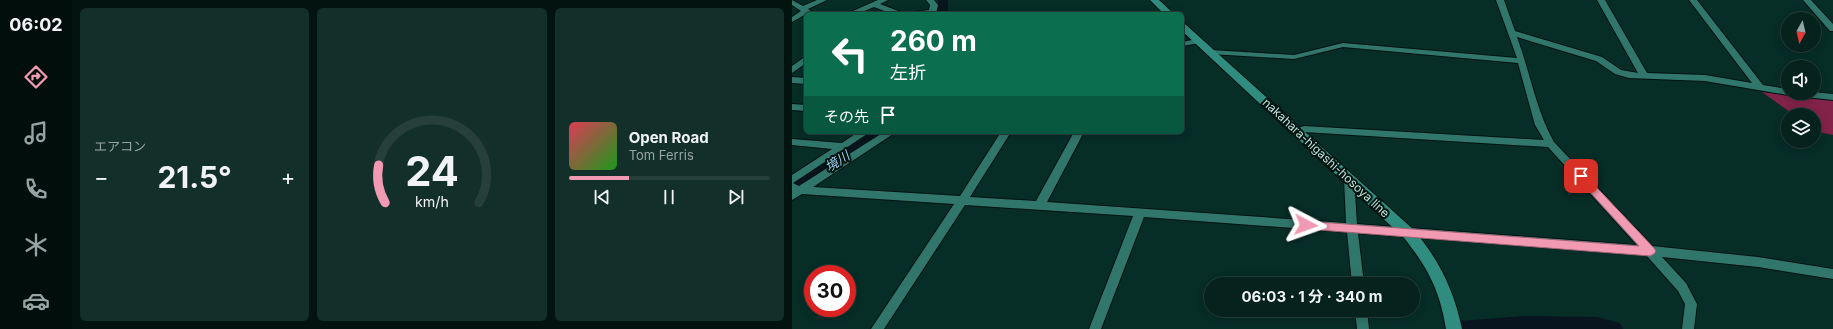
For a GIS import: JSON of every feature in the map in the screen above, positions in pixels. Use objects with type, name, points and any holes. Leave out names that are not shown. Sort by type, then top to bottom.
[{"type":"main road","points":[[1154,0],[1167,12]]},
{"type":"main road","name":"nakahara-higashi-hosoya line","points":[[1184,28],[1297,130],[1408,234],[1427,256],[1443,283],[1453,323]]},
{"type":"street","points":[[792,2],[807,11],[823,0]]},
{"type":"street","points":[[855,12],[884,0]]},
{"type":"street","points":[[930,0],[934,5],[932,12]]},
{"type":"street","points":[[1500,0],[1522,61],[1540,125],[1551,144],[1682,287],[1691,304],[1688,329]]},
{"type":"street","points":[[1601,0],[1644,76]]},
{"type":"street","points":[[1693,0],[1759,86]]},
{"type":"street","points":[[1807,0],[1833,29]]},
{"type":"street","points":[[874,4],[893,12]]},
{"type":"street","points":[[792,20],[804,13]]},
{"type":"street","points":[[1512,33],[1599,59],[1618,72],[1629,75],[1705,78],[1781,91]]},
{"type":"street","points":[[1184,44],[1198,41]]},
{"type":"street","points":[[1210,52],[1294,57],[1343,45],[1522,61]]},
{"type":"street","points":[[792,70],[804,61]]},
{"type":"street","points":[[792,80],[804,81]]},
{"type":"street","points":[[1821,96],[1833,97]]},
{"type":"street","points":[[792,107],[804,108]]},
{"type":"street","points":[[1297,130],[1551,144]]},
{"type":"street","points":[[792,180],[862,134]]},
{"type":"street","points":[[794,191],[888,134]]},
{"type":"street","points":[[877,329],[963,200],[1005,134]]},
{"type":"street","points":[[1039,206],[1078,134]]},
{"type":"street","points":[[792,142],[842,146]]},
{"type":"street","points":[[1349,178],[1357,277]]},
{"type":"street","points":[[794,191],[963,200],[1140,212],[1352,228],[1408,234],[1650,251],[1758,262],[1833,274]]},
{"type":"street","points":[[1095,329],[1140,212]]},
{"type":"street","points":[[1362,317],[1363,329]]},
{"type":"shaded area","points":[[1762,92],[1781,94],[1781,100],[1821,100],[1821,99],[1833,100],[1833,135],[1821,132],[1821,108],[1784,108]]},
{"type":"waterway","name":"境川","points":[[943,0],[943,12]]},
{"type":"waterway","name":"境川","points":[[792,189],[879,134]]},
{"type":"waterway","points":[[1460,329],[1524,324],[1597,325],[1614,329]]},
{"type":"route","points":[[1306,225],[1408,234],[1650,251],[1581,176]]}]
